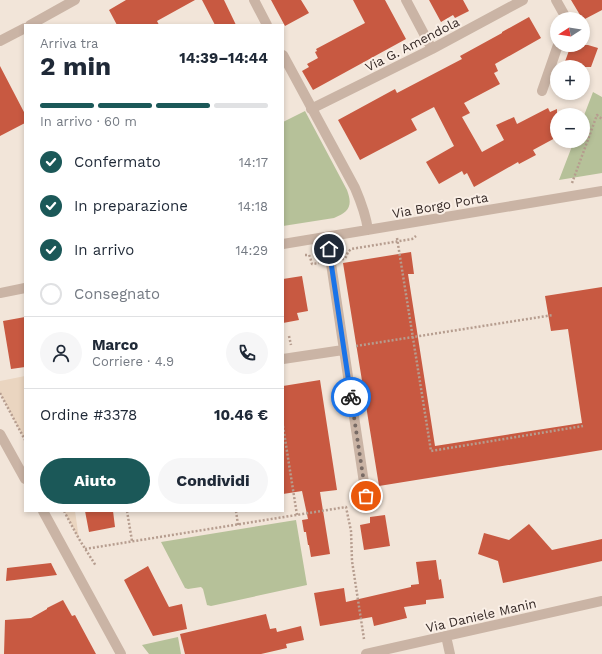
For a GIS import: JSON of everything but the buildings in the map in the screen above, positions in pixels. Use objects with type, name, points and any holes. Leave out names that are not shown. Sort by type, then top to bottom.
[{"type":"street","points":[[32,24],[75,0]]},
{"type":"street","points":[[254,0],[266,24]]},
{"type":"street","points":[[406,0],[432,49]]},
{"type":"street","name":"Via G. Amendola","points":[[311,109],[432,49],[523,0]]},
{"type":"street","points":[[556,0],[563,12]]},
{"type":"street","points":[[0,41],[24,29]]},
{"type":"street","points":[[542,91],[556,52]]},
{"type":"street","points":[[284,58],[355,188],[366,217],[368,230]]},
{"type":"street","name":"Via Borgo Porta","points":[[284,244],[602,191]]},
{"type":"street","points":[[327,237],[347,348],[366,496]]},
{"type":"street","points":[[0,292],[24,288]]},
{"type":"street","points":[[284,359],[347,348]]},
{"type":"street","points":[[0,434],[24,477]]},
{"type":"street","points":[[44,512],[115,649],[121,654]]},
{"type":"street","name":"Via Daniele Manin","points":[[366,654],[602,601]]},
{"type":"street","points":[[446,636],[450,654]]},
{"type":"path","points":[[572,182],[597,115],[602,119]]},
{"type":"path","points":[[338,260],[345,259],[351,249],[398,242],[412,239],[419,235]]},
{"type":"path","points":[[398,242],[432,451],[583,426]]},
{"type":"path","points":[[298,256],[308,255],[312,264],[320,263]]},
{"type":"path","points":[[347,348],[553,314]]},
{"type":"path","points":[[0,393],[24,438]]},
{"type":"path","points":[[284,432],[297,515]]},
{"type":"path","points":[[85,548],[346,507],[351,531],[352,561],[364,639]]},
{"type":"path","points":[[65,512],[96,566]]},
{"type":"path","points":[[127,512],[132,541]]},
{"type":"path","points":[[236,512],[238,525]]},
{"type":"green space","points":[[593,92],[602,97],[602,173],[559,180],[571,148],[590,148],[590,108],[587,108]]},
{"type":"green space","points":[[305,111],[347,190],[350,200],[346,211],[334,218],[284,226],[284,122]]},
{"type":"green space","points":[[296,520],[307,585],[211,606],[207,605],[203,589],[201,587],[185,588],[161,542]]},
{"type":"green space","points":[[178,637],[181,654],[149,654],[142,645]]},
{"type":"shaded area","points":[[24,376],[24,438],[0,393],[0,381]]},
{"type":"shaded area","points":[[65,512],[75,512],[79,539]]},
{"type":"way so far","points":[[351,397],[366,496]]},
{"type":"route","points":[[329,249],[351,397]]}]
